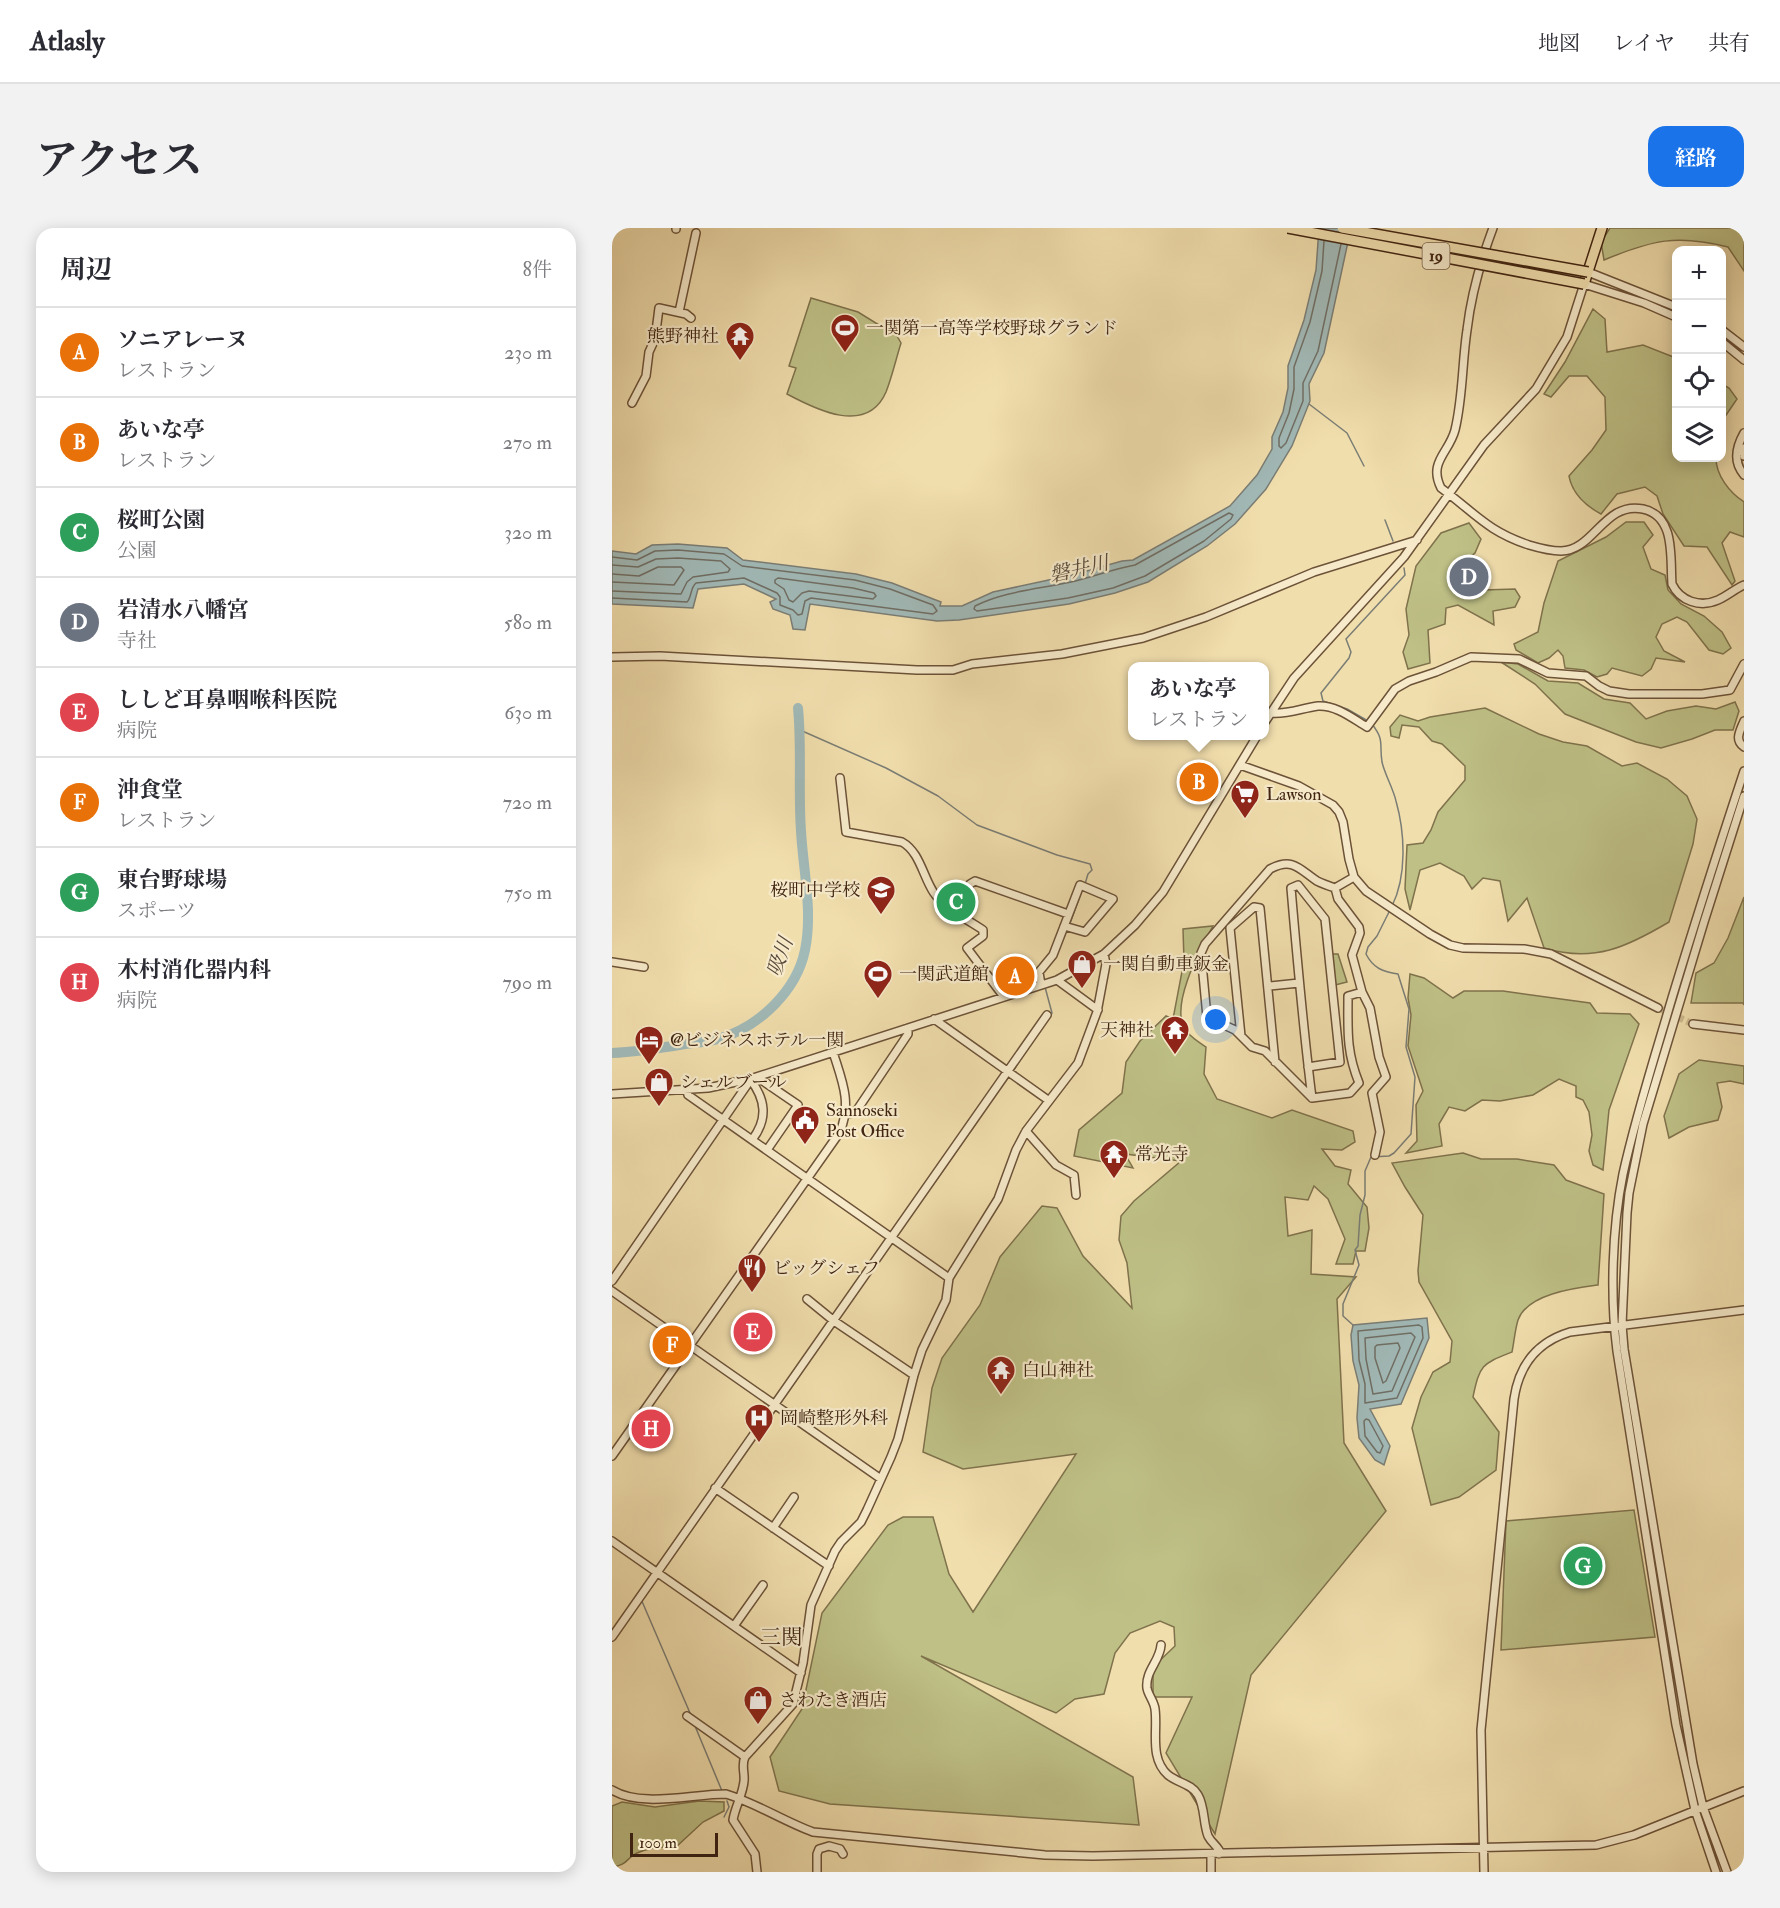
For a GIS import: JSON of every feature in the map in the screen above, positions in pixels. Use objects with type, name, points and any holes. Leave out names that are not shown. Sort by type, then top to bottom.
[{"type":"main road","name":"19","points":[[1288,228],[1584,284]]},
{"type":"main road","name":"19","points":[[1342,228],[1588,272]]},
{"type":"main road","points":[[1584,284],[1602,228]]},
{"type":"street","points":[[1493,228],[1470,308],[1458,418],[1453,438],[1438,461],[1436,470],[1441,488],[1489,528],[1512,539],[1544,549],[1562,551],[1585,540],[1617,512],[1625,509],[1646,510],[1666,526],[1669,534],[1672,584],[1675,591],[1683,598],[1696,603],[1707,603],[1718,600],[1744,585]]},
{"type":"street","points":[[679,312],[696,233]]},
{"type":"street","points":[[1588,272],[1672,305]]},
{"type":"street","points":[[1672,315],[1644,303],[1584,284],[1567,337],[1536,389],[1484,445],[1417,540],[1383,581],[1294,678],[1270,712],[1279,714],[1319,706],[1330,708],[1366,727],[1395,689],[1471,657],[1519,659],[1548,673],[1586,676],[1610,691],[1629,694],[1724,692],[1730,690],[1744,664]]},
{"type":"street","points":[[632,403],[646,376],[655,339],[659,308],[679,312],[691,318]]},
{"type":"street","points":[[1726,333],[1744,346]]},
{"type":"street","points":[[1726,345],[1744,360]]},
{"type":"street","points":[[1744,434],[1738,444],[1736,454],[1738,465],[1744,475]]},
{"type":"street","points":[[1744,448],[1744,456]]},
{"type":"street","points":[[612,657],[660,656],[953,670],[972,664],[1062,654],[1143,638],[1206,617],[1314,572],[1417,540]]},
{"type":"street","points":[[1744,721],[1737,738],[1738,743],[1744,747]]},
{"type":"street","points":[[613,1096],[708,1088],[754,1078],[1057,980],[1104,954],[1135,925],[1163,892],[1254,740]]},
{"type":"street","points":[[1240,765],[1299,786],[1333,805],[1344,822],[1354,877],[1366,891],[1430,934],[1450,945],[1463,948],[1524,949],[1551,954],[1658,1008]]},
{"type":"street","points":[[1716,1872],[1695,1810],[1676,1725],[1618,1326],[1617,1215],[1623,1175],[1663,1029],[1744,771]]},
{"type":"street","points":[[840,778],[846,832],[902,842],[910,847],[934,892],[942,902],[983,930],[983,936],[967,948],[1004,997]]},
{"type":"street","points":[[1727,1872],[1703,1807],[1685,1724],[1618,1326],[1629,1193],[1644,1124],[1744,796]]},
{"type":"street","points":[[1312,1098],[1265,1051],[1251,1047],[1235,1030],[1207,1017],[1201,958],[1202,949],[1270,869],[1281,864],[1292,865],[1302,868],[1324,884],[1335,888]]},
{"type":"street","points":[[1335,888],[1354,877]]},
{"type":"street","points":[[959,914],[970,884],[975,881],[1068,914]]},
{"type":"street","points":[[1041,985],[1040,972],[1053,955],[1068,914],[1080,885],[1113,898],[1085,932],[1064,926]]},
{"type":"street","points":[[1308,1067],[1340,1062],[1325,919],[1298,885],[1291,888],[1299,983],[1308,1067],[1312,1098]]},
{"type":"street","points":[[1335,888],[1338,899],[1359,927],[1360,933],[1352,955],[1362,992],[1370,1008],[1379,1057],[1386,1077],[1372,1093],[1380,1132],[1375,1155]]},
{"type":"street","points":[[1240,1036],[1230,928],[1254,907],[1260,908],[1275,1063]]},
{"type":"street","points":[[757,1872],[755,1854],[733,1820],[738,1798],[744,1785],[743,1762],[793,1704],[801,1673],[811,1605],[841,1542],[861,1522],[898,1439],[914,1375],[926,1342],[946,1300],[949,1278],[998,1199],[1016,1150],[1026,1131],[1078,1063],[1098,1010],[1106,964],[1104,954]]},
{"type":"street","points":[[612,962],[644,967]]},
{"type":"street","points":[[1057,980],[1098,1010]]},
{"type":"street","points":[[1269,986],[1299,983]]},
{"type":"street","points":[[1312,1098],[1350,1093],[1359,1083],[1347,1046],[1348,996],[1362,992]]},
{"type":"street","points":[[612,1637],[1047,1015]]},
{"type":"street","points":[[934,1019],[1048,1100]]},
{"type":"street","points":[[1693,1024],[1744,1030]]},
{"type":"street","points":[[846,1114],[856,1110],[908,1034],[908,1028]]},
{"type":"street","points":[[612,1456],[840,1132],[846,1114],[846,1097],[833,1052]]},
{"type":"street","points":[[612,1281],[754,1078]]},
{"type":"street","points":[[752,1140],[763,1120],[764,1106],[754,1078]]},
{"type":"street","points":[[754,1078],[798,1105],[767,1150]]},
{"type":"street","points":[[687,1090],[688,1095],[949,1278]]},
{"type":"street","points":[[1026,1131],[1056,1165],[1074,1175],[1076,1195]]},
{"type":"street","points":[[612,1291],[881,1479]]},
{"type":"street","points":[[807,1299],[914,1375]]},
{"type":"street","points":[[1484,1872],[1481,1730],[1516,1383],[1526,1362],[1541,1346],[1570,1332],[1744,1310]]},
{"type":"street","points":[[716,1488],[829,1566]]},
{"type":"street","points":[[773,1528],[794,1497]]},
{"type":"street","points":[[612,1541],[801,1673]]},
{"type":"street","points":[[734,1626],[763,1585]]},
{"type":"street","points":[[1161,1645],[1161,1652],[1148,1672],[1147,1689],[1155,1706],[1155,1745],[1164,1770],[1169,1776],[1194,1789],[1200,1798],[1209,1839],[1219,1850],[1215,1854],[1211,1872]]},
{"type":"street","points":[[687,1716],[745,1757]]},
{"type":"street","points":[[614,1794],[643,1799],[726,1794],[813,1832],[1045,1855],[1215,1854],[1596,1845],[1634,1835],[1744,1791]]},
{"type":"street","points":[[817,1872],[819,1849],[829,1846],[840,1849],[843,1854]]},
{"type":"green space","points":[[1610,228],[1744,228],[1744,271],[1726,246],[1694,241],[1665,241],[1636,248],[1604,260],[1601,242]]},
{"type":"green space","name":"一関第一高等学校野球グランド","points":[[811,298],[858,312],[897,336],[901,343],[886,392],[877,405],[866,413],[854,416],[826,412],[787,394],[796,368],[789,366]]},
{"type":"green space","points":[[1593,309],[1605,319],[1607,352],[1643,345],[1672,356],[1672,462],[1717,462],[1724,483],[1744,502],[1744,537],[1730,532],[1722,543],[1735,581],[1732,585],[1707,547],[1684,546],[1663,514],[1657,496],[1645,487],[1617,494],[1601,514],[1585,503],[1576,493],[1569,476],[1606,430],[1605,397],[1587,376],[1569,376],[1551,397],[1544,394],[1565,362]]},
{"type":"green space","points":[[1726,386],[1737,399],[1726,415]]},
{"type":"green space","points":[[1626,522],[1644,522],[1653,535],[1643,547],[1651,569],[1665,575],[1668,590],[1681,604],[1704,616],[1722,632],[1731,648],[1723,654],[1709,650],[1687,622],[1677,617],[1662,624],[1656,637],[1664,651],[1685,662],[1656,658],[1651,669],[1642,676],[1612,668],[1607,674],[1597,677],[1584,670],[1565,668],[1563,656],[1558,650],[1549,658],[1538,663],[1516,650],[1514,644],[1538,632],[1544,603],[1558,561],[1606,537]]},
{"type":"green space","points":[[1469,523],[1481,539],[1475,553],[1467,560],[1483,590],[1515,589],[1520,597],[1515,607],[1493,611],[1494,625],[1458,605],[1446,608],[1445,624],[1428,630],[1430,663],[1408,669],[1403,652],[1409,635],[1406,609],[1416,566],[1441,533]]},
{"type":"green space","points":[[1501,662],[1518,664],[1548,681],[1578,683],[1604,699],[1630,703],[1646,719],[1667,711],[1696,706],[1716,709],[1735,702],[1739,711],[1733,730],[1715,730],[1661,748],[1636,742],[1565,714],[1535,684]]},
{"type":"green space","points":[[1485,708],[1539,734],[1563,742],[1587,746],[1622,766],[1637,763],[1667,779],[1687,796],[1697,819],[1693,844],[1669,922],[1639,939],[1609,950],[1579,954],[1544,948],[1527,898],[1508,921],[1500,881],[1483,878],[1472,889],[1464,876],[1440,863],[1420,870],[1410,910],[1405,889],[1407,845],[1423,843],[1438,812],[1465,780],[1465,766],[1442,744],[1432,741],[1419,727],[1402,725],[1399,738],[1391,736],[1390,727],[1400,715],[1418,721]]},
{"type":"green space","points":[[1744,897],[1744,1005],[1743,1003],[1691,1003],[1696,973],[1714,963],[1728,938]]},
{"type":"green space","points":[[1213,926],[1194,963],[1183,994],[1181,1009],[1182,1022],[1187,1032],[1206,1047],[1204,1074],[1217,1099],[1272,1118],[1292,1110],[1353,1131],[1355,1142],[1342,1150],[1322,1149],[1335,1166],[1351,1170],[1348,1184],[1367,1207],[1369,1228],[1365,1251],[1356,1251],[1353,1264],[1336,1264],[1345,1239],[1328,1199],[1314,1186],[1308,1200],[1285,1197],[1288,1236],[1312,1230],[1311,1274],[1356,1277],[1337,1299],[1344,1443],[1386,1511],[1251,1675],[1215,1834],[1166,1753],[1192,1697],[1153,1697],[1153,1667],[1175,1646],[1174,1627],[1160,1621],[1130,1633],[1115,1653],[1104,1694],[1075,1699],[1056,1713],[921,1656],[1133,1777],[1139,1825],[830,1804],[779,1791],[770,1757],[802,1709],[822,1613],[888,1525],[903,1517],[933,1517],[949,1574],[973,1612],[1076,1454],[963,1469],[923,1452],[932,1388],[942,1358],[980,1305],[1000,1257],[1042,1206],[1057,1208],[1083,1256],[1132,1308],[1127,1263],[1119,1240],[1121,1216],[1134,1201],[1181,1161],[1125,1154],[1133,1168],[1074,1156],[1079,1130],[1122,1093],[1126,1062],[1140,1041],[1166,1016],[1173,1019],[1184,961],[1183,929]]},
{"type":"green space","points":[[1332,954],[1338,954],[1347,982],[1335,985]]},
{"type":"green space","points":[[1410,974],[1424,978],[1453,998],[1464,991],[1503,991],[1590,1003],[1597,1013],[1630,1014],[1639,1024],[1609,1110],[1603,1170],[1593,1165],[1589,1151],[1592,1135],[1589,1112],[1583,1100],[1576,1097],[1576,1086],[1559,1079],[1533,1095],[1500,1101],[1482,1100],[1465,1111],[1449,1107],[1439,1124],[1442,1146],[1406,1153],[1417,1141],[1416,1105],[1423,1091],[1408,1046],[1411,1015],[1408,998]]},
{"type":"green space","points":[[1699,1060],[1744,1066],[1744,1084],[1730,1081],[1717,1083],[1722,1107],[1718,1120],[1689,1127],[1669,1138],[1664,1116],[1679,1074]]},
{"type":"green space","points":[[1463,1153],[1481,1159],[1517,1159],[1554,1165],[1566,1180],[1604,1194],[1598,1285],[1541,1298],[1523,1311],[1518,1320],[1512,1352],[1494,1359],[1484,1367],[1478,1378],[1473,1397],[1499,1432],[1496,1470],[1459,1497],[1431,1505],[1412,1428],[1421,1397],[1433,1372],[1450,1362],[1452,1341],[1419,1282],[1423,1215],[1392,1163]]},
{"type":"green space","points":[[1634,1510],[1655,1637],[1501,1650],[1506,1521]]},
{"type":"green space","points":[[699,1801],[724,1802],[724,1811],[703,1822],[676,1847],[647,1849],[633,1855],[621,1865],[612,1867],[612,1806],[622,1802],[655,1807]]},
{"type":"water","points":[[1319,228],[1351,228],[1324,353],[1309,384],[1310,401],[1292,446],[1266,489],[1235,524],[1207,546],[1148,582],[1069,604],[959,620],[937,621],[810,604],[805,630],[793,629],[790,615],[773,609],[770,602],[776,599],[744,584],[698,589],[693,608],[612,604],[612,551],[636,554],[652,545],[678,544],[727,548],[743,560],[856,574],[892,583],[941,602],[940,606],[962,606],[993,592],[1133,560],[1230,506],[1257,475],[1272,449],[1272,437],[1283,412],[1288,388],[1288,366],[1304,320],[1316,270]]},
{"type":"water","points":[[1427,1318],[1429,1338],[1401,1404],[1370,1409],[1390,1446],[1384,1465],[1375,1460],[1359,1438],[1357,1418],[1359,1385],[1353,1361],[1351,1335],[1353,1325]]},
{"type":"waterway","points":[[1309,404],[1347,433],[1364,466]]},
{"type":"waterway","points":[[1385,520],[1393,541]]},
{"type":"waterway","points":[[1368,721],[1347,709],[1323,701],[1321,693],[1349,658],[1351,652],[1346,639],[1405,575],[1404,568]]},
{"type":"waterway","name":"吸川","points":[[612,1053],[721,1038],[749,1025],[763,1015],[775,1004],[794,979],[805,950],[808,920],[800,816],[798,708]]},
{"type":"waterway","points":[[1372,724],[1380,738],[1382,762],[1395,796],[1403,840],[1400,881],[1392,906]]},
{"type":"waterway","points":[[800,730],[886,768],[938,796],[977,825],[1057,855],[1090,864],[1092,870],[1085,884]]},
{"type":"waterway","points":[[1069,926],[1083,888]]},
{"type":"waterway","points":[[1353,1325],[1343,1316],[1343,1304],[1359,1265],[1355,1250],[1358,1246],[1360,1215],[1365,1195],[1365,1171],[1371,1157],[1389,1156],[1411,1134],[1415,1077],[1406,1047],[1409,1009],[1398,974],[1379,968],[1366,954],[1390,910]]},
{"type":"waterway","points":[[1062,942],[1067,930]]},
{"type":"waterway","points":[[1045,987],[1052,1013],[1050,1016]]},
{"type":"waterway","points":[[1013,1071],[1037,1035]]},
{"type":"waterway","points":[[932,1186],[979,1119]]},
{"type":"waterway","points":[[641,1599],[690,1713]]},
{"type":"waterway","points":[[695,1726],[722,1791]]},
{"type":"waterway","points":[[724,1817],[729,1807],[727,1801]]},
{"type":"tunnel","points":[[1658,1008],[1693,1024]]},
{"type":"place","name":"一関第一高等学校野球グランド","points":[[845,354]]},
{"type":"place","name":"熊野神社","points":[[740,362]]},
{"type":"place","name":"岩清水八幡宮","points":[[1469,577]]},
{"type":"place","name":"あいな亭","points":[[1199,782]]},
{"type":"place","name":"Lawson","points":[[1245,820]]},
{"type":"place","name":"桜町公園","points":[[956,902]]},
{"type":"place","name":"桜町中学校","points":[[881,916]]},
{"type":"place","name":"ソニアレーヌ","points":[[1015,976]]},
{"type":"place","name":"一関自動車鈑金","points":[[1082,990]]},
{"type":"place","name":"一関武道館","points":[[878,1000]]},
{"type":"place","name":"天神社","points":[[1175,1056]]},
{"type":"place","name":"@ビジネスホテル一関","points":[[649,1066]]},
{"type":"place","name":"シェルブール","points":[[659,1108]]},
{"type":"place","name":"Sannoseki Post Office","points":[[805,1146]]},
{"type":"place","name":"常光寺","points":[[1114,1180]]},
{"type":"place","name":"ビッグシェフ","points":[[752,1294]]},
{"type":"place","name":"ししど耳鼻咽喉科医院","points":[[753,1332]]},
{"type":"place","name":"沖食堂","points":[[672,1345]]},
{"type":"place","name":"白山神社","points":[[1001,1396]]},
{"type":"place","name":"木村消化器内科","points":[[651,1429]]},
{"type":"place","name":"岡崎整形外科","points":[[759,1444]]},
{"type":"place","name":"東台野球場","points":[[1583,1566]]},
{"type":"place","name":"さわたき酒店","points":[[758,1726]]},
{"type":"district","name":"三関","points":[[781,1637]]},
{"type":"water label","name":"磐井川","points":[[1079,569]]}]
